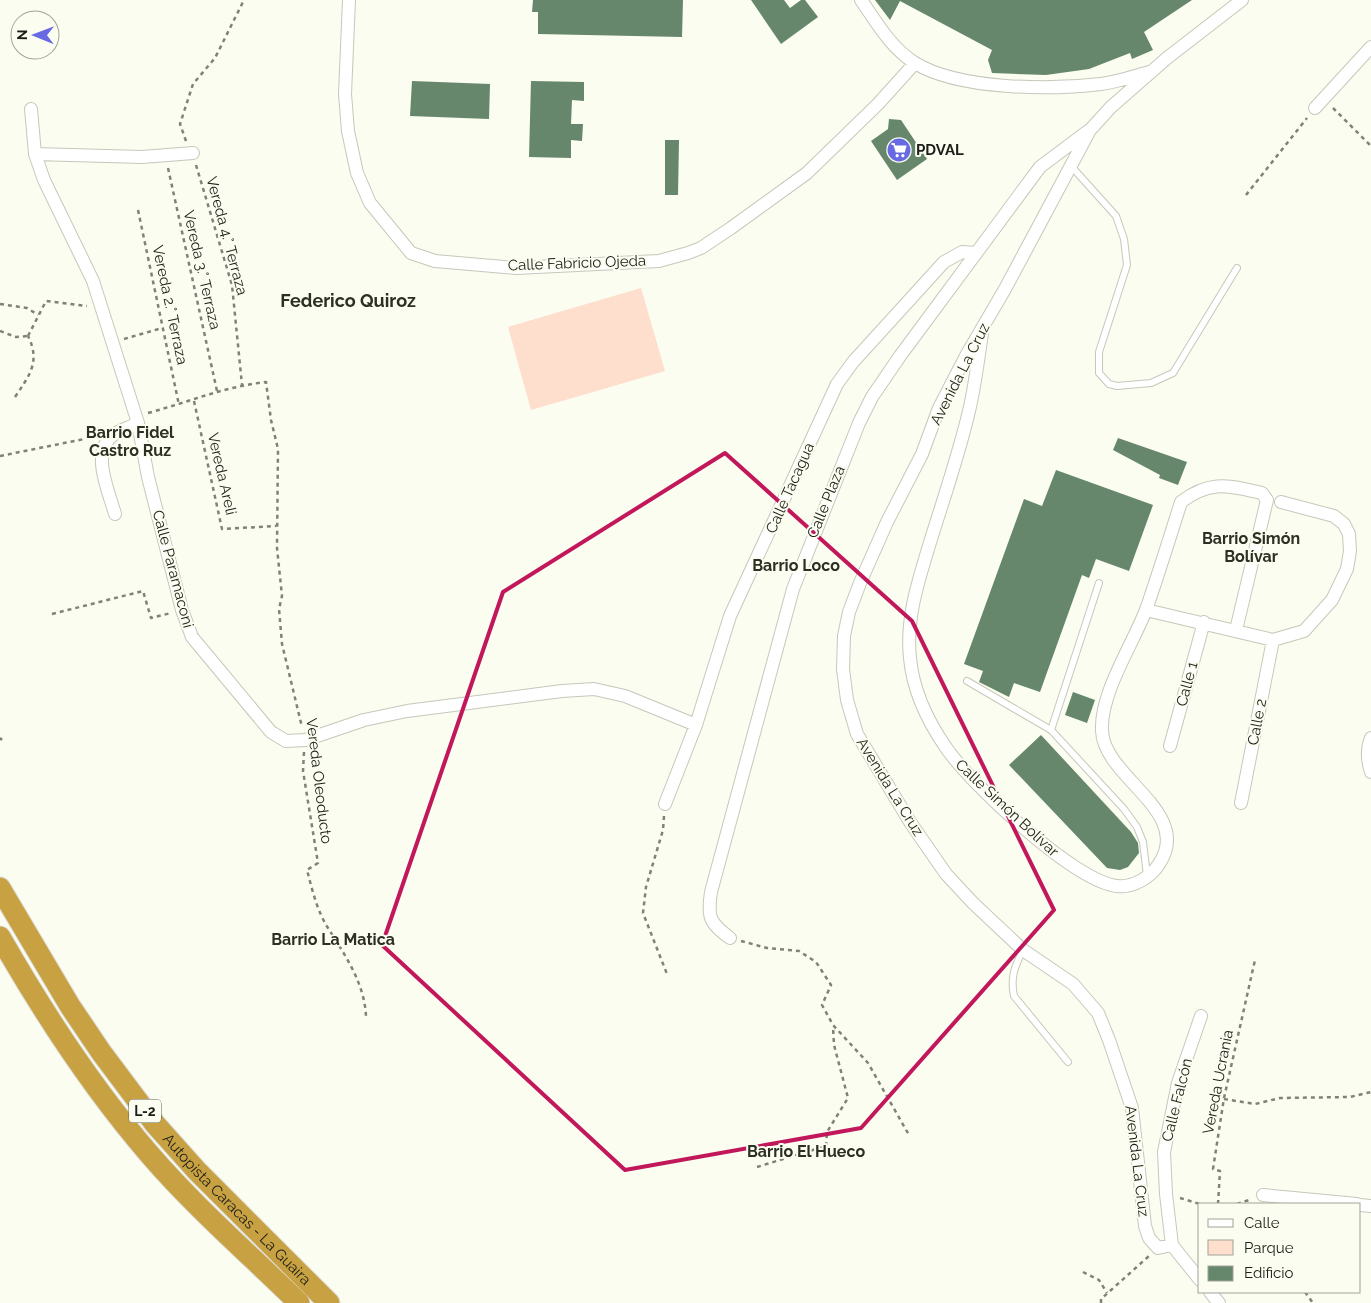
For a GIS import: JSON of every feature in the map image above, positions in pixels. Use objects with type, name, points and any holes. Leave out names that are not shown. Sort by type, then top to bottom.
[{"type":"highway","name":"Autopista Caracas - La Guaira","points":[[0,888],[75,1014],[100,1052],[155,1124],[197,1171],[329,1303]]},
{"type":"highway","name":"Autopista Caracas - La Guaira","points":[[0,937],[64,1044],[126,1126],[179,1186],[300,1303]]},
{"type":"street","name":"Calle Fabricio Ojeda","points":[[348,0],[345,94],[348,131],[356,173],[370,203],[412,253],[435,261],[516,268],[659,261],[701,248],[807,173],[878,104],[915,63]]},
{"type":"street","points":[[861,0],[888,39],[915,63],[942,75],[979,82],[1058,87],[1103,84],[1152,72]]},
{"type":"street","name":"Avenida La Cruz","points":[[1158,1248],[1149,1238],[1146,1226],[1132,1108],[1110,1040],[1098,1013],[1074,984],[1023,950],[973,903],[946,874],[910,822],[857,734],[847,700],[843,668],[844,636],[849,612],[860,583],[922,454],[939,408],[1090,130],[1111,107],[1242,0]]},
{"type":"street","points":[[1319,103],[1371,47]]},
{"type":"street","name":"Calle Paramaconi","points":[[32,110],[35,154],[44,180],[80,251],[102,307],[137,419],[148,476],[182,610],[192,637],[271,732],[286,741],[305,740],[364,720],[407,712],[562,691],[594,690],[626,696],[696,725]]},
{"type":"street","name":"Calle Plaza","points":[[730,938],[713,925],[708,908],[710,892],[793,589],[840,469],[872,397],[1040,167],[1090,130]]},
{"type":"street","points":[[35,154],[142,157],[193,153]]},
{"type":"street","name":"Calle Tacagua","points":[[665,804],[696,725],[730,616],[837,384],[853,362],[944,262],[962,252],[976,254]]},
{"type":"street","name":"Calle Simón Bolívar","points":[[984,325],[969,411],[909,615],[910,660],[919,702],[948,750],[968,775],[1048,849],[1068,864],[1100,882],[1115,886],[1136,884],[1159,866],[1167,848],[1164,826],[1152,804],[1109,753],[1102,730],[1104,712],[1114,680],[1146,610],[1181,502],[1195,491],[1212,485],[1229,486],[1262,493],[1267,500],[1236,630]]},
{"type":"street","points":[[115,514],[102,457],[107,442],[113,435],[137,419]]},
{"type":"street","points":[[1146,610],[1204,622],[1273,640],[1304,631],[1332,600],[1347,568],[1350,551],[1349,534],[1344,524],[1334,516],[1282,502]]},
{"type":"street","name":"Calle 1","points":[[1170,746],[1204,622]]},
{"type":"street","name":"Calle 2","points":[[1241,803],[1273,640]]},
{"type":"street","points":[[1371,738],[1368,747],[1368,762],[1371,772]]},
{"type":"street","name":"Calle Falcón","points":[[1172,1245],[1166,1194],[1164,1152],[1168,1123],[1178,1082],[1201,1016]]},
{"type":"street","points":[[1263,1195],[1347,1203]]},
{"type":"street","points":[[1158,1248],[1172,1245],[1198,1278]]},
{"type":"street","points":[[1211,1293],[1219,1303]]},
{"type":"lane","points":[[1071,166],[1116,216],[1124,239],[1127,265],[1099,352],[1099,373],[1109,384],[1117,386],[1151,383],[1173,372],[1237,268]]},
{"type":"lane","points":[[1050,730],[1099,583]]},
{"type":"lane","points":[[966,681],[1050,730],[1124,809],[1137,827],[1143,842],[1147,876]]},
{"type":"lane","points":[[1023,950],[1014,968],[1011,982],[1014,996],[1068,1062]]},
{"type":"path","name":"Vereda 4.° Terraza","points":[[242,385],[232,285],[193,153],[182,133],[180,124],[193,84],[215,58],[244,0]]},
{"type":"path","points":[[1246,196],[1319,103],[1371,146]]},
{"type":"path","name":"Vereda 3.° Terraza","points":[[165,155],[218,391]]},
{"type":"path","name":"Vereda 2.° Terraza","points":[[138,210],[179,405]]},
{"type":"path","points":[[28,336],[46,301],[102,307]]},
{"type":"path","points":[[0,304],[27,308],[38,314]]},
{"type":"path","points":[[113,343],[163,327]]},
{"type":"path","points":[[0,331],[16,337],[28,336]]},
{"type":"path","points":[[15,397],[30,374],[34,360],[34,347],[28,336]]},
{"type":"path","name":"Vereda Oleoducto","points":[[242,385],[266,382],[271,420],[278,449],[276,526],[282,596],[279,609],[282,644],[305,740],[303,771],[318,864],[307,870],[315,899],[327,928],[359,982],[366,1002],[366,1017]]},
{"type":"path","points":[[137,419],[218,391],[242,385]]},
{"type":"path","name":"Vereda Areli","points":[[194,400],[222,529],[276,526]]},
{"type":"path","points":[[0,456],[113,435]]},
{"type":"path","points":[[52,614],[143,591],[150,618],[182,610]]},
{"type":"path","points":[[665,804],[663,830],[646,887],[643,913],[667,974]]},
{"type":"path","points":[[730,938],[767,948],[799,951],[816,962],[831,985],[822,1005],[833,1025],[868,1063],[909,1135]]},
{"type":"path","name":"Vereda Ucrania","points":[[1218,1203],[1220,1171],[1213,1169],[1224,1098],[1255,960]]},
{"type":"path","points":[[757,1167],[826,1146],[827,1132],[848,1098],[834,1045],[833,1025]]},
{"type":"path","points":[[1224,1098],[1255,1104],[1280,1098],[1350,1097],[1371,1092]]},
{"type":"path","points":[[1166,1194],[1198,1203]]},
{"type":"path","points":[[1101,1303],[1101,1299],[1107,1293],[1158,1248]]},
{"type":"path","points":[[1083,1272],[1099,1280],[1107,1293]]},
{"type":"highlighted area","points":[[725,453],[912,621],[1054,910],[861,1128],[625,1170],[382,945],[503,592]]},
{"type":"green space","points":[[641,288],[665,371],[531,410],[508,327]]},
{"type":"building","points":[[533,0],[683,0],[682,37],[538,34],[538,12],[532,12]]},
{"type":"building","points":[[751,0],[784,0],[790,8],[801,0],[805,0],[818,17],[781,44]]},
{"type":"building","points":[[875,0],[1192,0],[1144,32],[1153,50],[1132,59],[1130,53],[1089,69],[1046,75],[992,73],[988,60],[992,50],[900,1],[890,20]]},
{"type":"building","points":[[412,81],[490,84],[489,119],[410,116]]},
{"type":"building","points":[[531,81],[584,82],[584,101],[572,100],[571,124],[583,124],[582,141],[571,140],[571,158],[529,157]]},
{"type":"building","name":"PDVAL","points":[[889,119],[901,120],[927,159],[897,180],[871,141],[888,129]]},
{"type":"building","points":[[665,140],[679,140],[678,195],[665,195]]},
{"type":"building","points":[[1118,438],[1187,462],[1178,485],[1159,478],[1160,475],[1113,450]]},
{"type":"building","points":[[1056,470],[1153,505],[1129,571],[1096,559],[1089,578],[1082,575],[1040,692],[1014,683],[1009,697],[979,682],[983,671],[964,664],[1024,499],[1042,506]]},
{"type":"building","points":[[1073,692],[1095,700],[1087,723],[1065,715]]},
{"type":"building","points":[[1041,735],[1131,832],[1138,843],[1139,853],[1128,867],[1120,870],[1107,868],[1009,765]]},
{"type":"place","name":"PDVAL","points":[[899,150]]},
{"type":"district","name":"Federico Quiroz","points":[[348,301]]},
{"type":"district","name":"Barrio Fidel Castro Ruz","points":[[130,441]]},
{"type":"district","name":"Barrio Simón Bolívar","points":[[1251,547]]},
{"type":"district","name":"Barrio Loco","points":[[796,565]]},
{"type":"district","name":"Barrio La Matica","points":[[333,939]]},
{"type":"district","name":"Barrio El Hueco","points":[[806,1151]]}]
